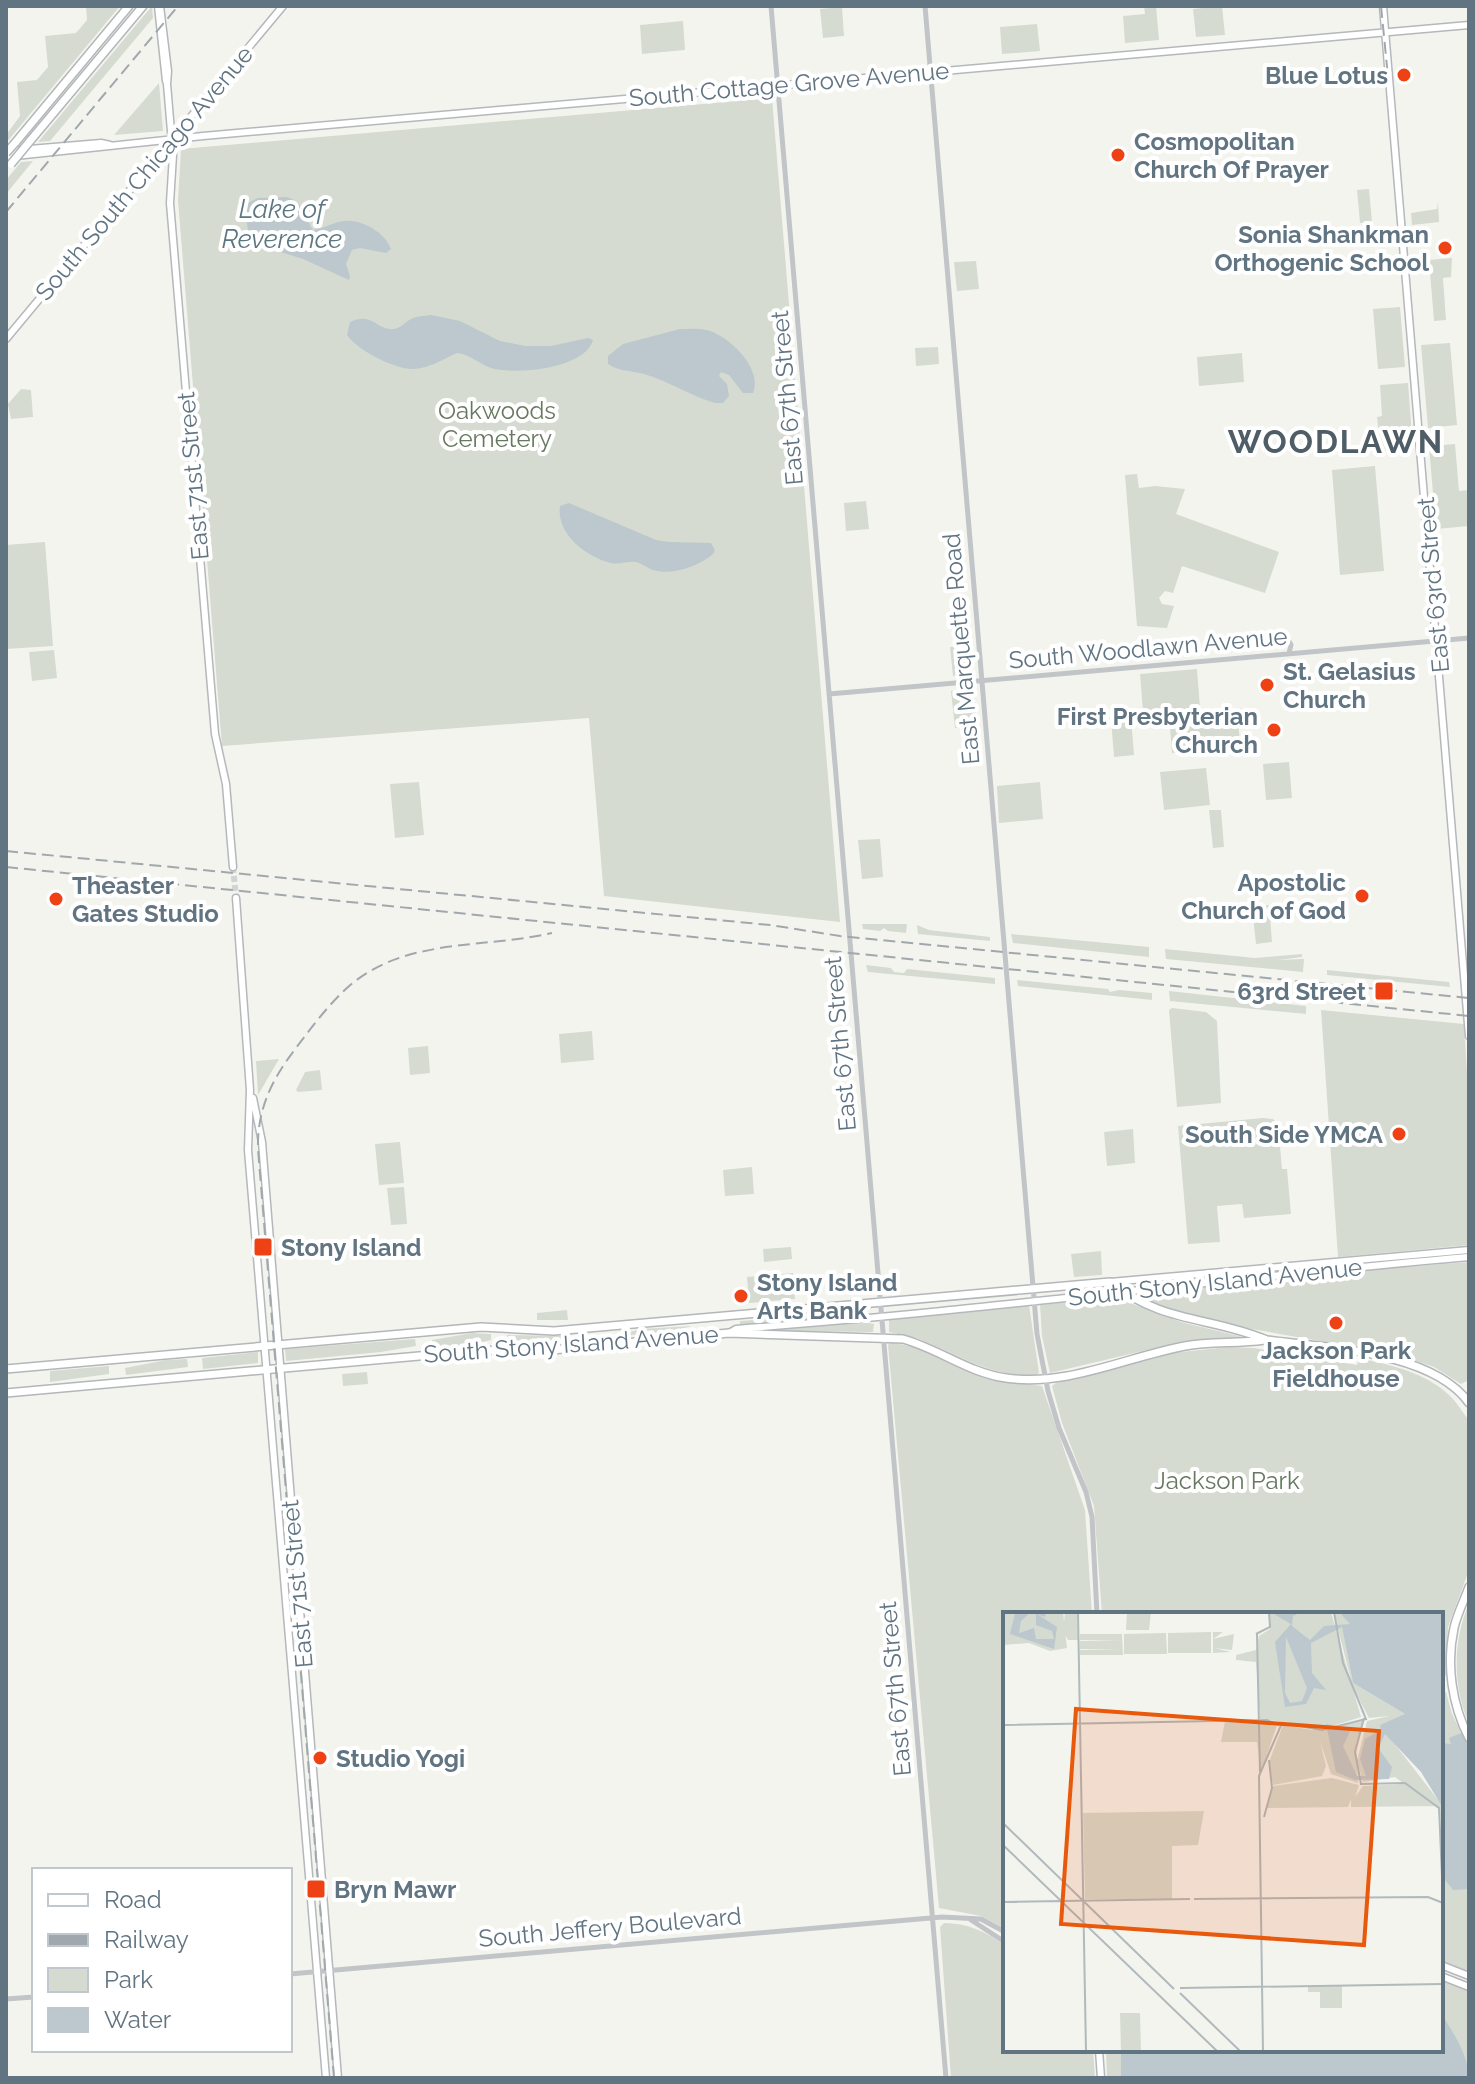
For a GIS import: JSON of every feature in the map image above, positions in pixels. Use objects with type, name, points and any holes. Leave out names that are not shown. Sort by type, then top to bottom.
[{"type":"highway","points":[[7,159],[15,143],[129,6]]},
{"type":"highway","points":[[7,159],[30,141],[143,6]]},
{"type":"highway","points":[[1110,1282],[1130,1299],[1165,1313],[1267,1340],[1398,1361],[1442,1378],[1467,1396]]},
{"type":"highway","name":"South Stony Island Avenue","points":[[6,1369],[481,1327],[554,1331],[1110,1282]]},
{"type":"highway","points":[[729,1333],[883,1337],[922,1345],[971,1369],[995,1376],[1045,1380],[1189,1345],[1267,1340]]},
{"type":"highway","name":"South Stony Island Avenue","points":[[6,1393],[266,1369],[511,1349],[552,1350],[729,1333]]},
{"type":"highway","points":[[1469,1587],[1456,1619],[1452,1645],[1453,1691],[1469,1738]]},
{"type":"main road","name":"East 71st Street","points":[[159,6],[168,71],[174,166],[170,203],[215,734],[226,784],[233,867]]},
{"type":"main road","name":"South South Chicago Avenue","points":[[6,339],[283,6]]},
{"type":"main road","name":"East 63rd Street","points":[[1383,6],[1467,976],[1463,978],[1469,1036]]},
{"type":"main road","name":"South Cottage Grove Avenue","points":[[7,159],[101,143],[110,145],[1469,25]]},
{"type":"main road","name":"East 71st Street","points":[[236,898],[250,1090],[248,1150],[326,2078]]},
{"type":"main road","name":"East 71st Street","points":[[250,1090],[262,1142],[338,2078]]},
{"type":"main road","name":"South Stony Island Avenue","points":[[1110,1282],[1469,1250]]},
{"type":"main road","name":"South Stony Island Avenue","points":[[729,1333],[736,1329],[1469,1257]]},
{"type":"main road","points":[[1443,1966],[1469,1976]]},
{"type":"main road","points":[[1443,1977],[1469,1987]]},
{"type":"main road","points":[[1099,2052],[1101,2078]]},
{"type":"street","name":"East 67th Street","points":[[771,6],[946,2078]]},
{"type":"street","name":"East Marquette Road","points":[[925,6],[1034,1301],[1045,1380],[1059,1428],[1089,1504],[1097,1612]]},
{"type":"street","points":[[1286,636],[1291,645],[1289,654]]},
{"type":"street","name":"South Woodlawn Avenue","points":[[829,694],[1469,638]]},
{"type":"street","name":"South Jeffery Boulevard","points":[[292,1974],[933,1918],[970,1919]]},
{"type":"street","points":[[970,1919],[987,1921],[1003,1931]]},
{"type":"street","points":[[970,1919],[1003,1941]]},
{"type":"street","points":[[6,1999],[32,1997]]},
{"type":"green space","points":[[86,6],[120,6],[6,143],[6,135],[20,116],[17,82],[37,80],[48,67],[45,36],[76,33],[87,20]]},
{"type":"green space","points":[[152,6],[153,18],[50,141],[38,142]]},
{"type":"green space","points":[[1144,6],[1156,6],[1159,40],[1125,43],[1123,16],[1145,14]]},
{"type":"green space","points":[[1222,6],[1225,35],[1196,37],[1193,9]]},
{"type":"green space","points":[[842,7],[844,36],[823,38],[820,9]]},
{"type":"green space","points":[[683,21],[685,50],[642,54],[640,25]]},
{"type":"green space","points":[[1037,24],[1040,51],[1002,54],[1000,27]]},
{"type":"green space","points":[[159,83],[163,131],[114,135]]},
{"type":"green space","name":"Oakwoods Cemetery","points":[[772,98],[840,922],[604,896],[589,718],[222,746],[178,200],[181,149]]},
{"type":"green space","points":[[33,161],[6,194],[6,180],[21,162]]},
{"type":"green space","points":[[1369,189],[1372,222],[1360,223],[1357,190]]},
{"type":"green space","points":[[1438,202],[1439,222],[1412,225],[1411,213],[1437,209]]},
{"type":"green space","points":[[1452,258],[1451,277],[1443,278],[1446,320],[1434,321],[1429,260]]},
{"type":"green space","points":[[976,261],[979,289],[957,291],[954,262]]},
{"type":"green space","points":[[1400,307],[1405,367],[1378,369],[1373,309]]},
{"type":"green space","points":[[1450,343],[1457,425],[1428,428],[1421,345]]},
{"type":"green space","points":[[938,347],[939,364],[916,366],[915,348]]},
{"type":"green space","points":[[1242,353],[1244,382],[1199,386],[1197,357]]},
{"type":"green space","points":[[1408,383],[1413,448],[1381,451],[1377,417],[1382,416],[1380,385]]},
{"type":"green space","points":[[21,389],[31,390],[33,417],[11,419],[8,404]]},
{"type":"green space","points":[[1455,444],[1459,491],[1469,490],[1469,526],[1436,529],[1429,446]]},
{"type":"green space","points":[[1375,466],[1384,571],[1340,575],[1332,470]]},
{"type":"green space","points":[[1137,474],[1139,488],[1185,489],[1176,514],[1279,552],[1265,593],[1182,566],[1173,593],[1165,591],[1159,598],[1162,604],[1174,606],[1167,628],[1137,626],[1125,475]]},
{"type":"green space","points":[[866,501],[869,529],[846,531],[844,503]]},
{"type":"green space","points":[[45,542],[53,646],[6,649],[6,545]]},
{"type":"green space","points":[[969,612],[971,641],[957,642],[954,613]]},
{"type":"green space","points":[[971,645],[973,674],[953,676],[950,647]]},
{"type":"green space","points":[[54,650],[57,678],[32,681],[29,652]]},
{"type":"green space","points":[[1197,669],[1200,708],[1143,712],[1140,674]]},
{"type":"green space","points":[[974,689],[977,726],[955,728],[951,691]]},
{"type":"green space","points":[[1247,708],[1248,720],[1238,721],[1240,742],[1250,741],[1250,746],[1172,753],[1169,714]]},
{"type":"green space","points":[[1131,718],[1134,755],[1114,757],[1111,719]]},
{"type":"green space","points":[[1289,762],[1292,798],[1266,800],[1263,764]]},
{"type":"green space","points":[[1206,768],[1210,805],[1164,810],[1160,772]]},
{"type":"green space","points":[[419,782],[424,835],[395,838],[390,784]]},
{"type":"green space","points":[[1040,782],[1043,819],[999,823],[997,786]]},
{"type":"green space","points":[[1209,810],[1221,810],[1224,847],[1213,848]]},
{"type":"green space","points":[[880,839],[883,877],[862,879],[858,840]]},
{"type":"green space","points":[[1269,905],[1272,942],[1256,944],[1252,907]]},
{"type":"green space","points":[[862,924],[907,924],[906,933],[884,928],[880,931],[863,929]]},
{"type":"green space","points":[[917,925],[929,930],[990,937],[990,941],[918,934]]},
{"type":"green space","points":[[1011,934],[1149,947],[1149,957],[1013,943]]},
{"type":"green space","points":[[1165,949],[1255,958],[1302,954],[1302,957],[1278,960],[1304,959],[1303,972],[1166,959]]},
{"type":"green space","points":[[866,965],[891,968],[894,972],[904,973],[907,969],[995,978],[995,984],[868,972]]},
{"type":"green space","points":[[1327,970],[1449,982],[1450,987],[1327,975]]},
{"type":"green space","points":[[1017,980],[1108,989],[1110,992],[1152,993],[1152,1000],[1018,986]]},
{"type":"green space","points":[[1169,991],[1306,1006],[1306,1014],[1170,1001]]},
{"type":"green space","points":[[1169,1010],[1206,1012],[1217,1021],[1221,1103],[1177,1107]]},
{"type":"green space","name":"South Side YMCA","points":[[1321,1010],[1464,1024],[1469,1104],[1469,1245],[1338,1257]]},
{"type":"green space","points":[[592,1031],[594,1060],[561,1063],[559,1034]]},
{"type":"green space","points":[[428,1046],[430,1073],[410,1075],[408,1048]]},
{"type":"green space","points":[[279,1059],[258,1095],[256,1061]]},
{"type":"green space","points":[[320,1070],[322,1090],[296,1090],[305,1072]]},
{"type":"green space","points":[[1273,1119],[1278,1124],[1282,1169],[1287,1169],[1291,1214],[1244,1218],[1242,1204],[1217,1206],[1220,1242],[1188,1244],[1178,1126]]},
{"type":"green space","points":[[1133,1129],[1135,1163],[1107,1166],[1104,1132]]},
{"type":"green space","points":[[400,1142],[404,1183],[379,1185],[375,1144]]},
{"type":"green space","points":[[752,1167],[754,1194],[725,1196],[723,1170]]},
{"type":"green space","points":[[404,1187],[407,1224],[391,1225],[387,1188]]},
{"type":"green space","points":[[791,1247],[792,1259],[764,1262],[763,1249]]},
{"type":"green space","points":[[1101,1251],[1102,1275],[1074,1277],[1071,1254]]},
{"type":"green space","points":[[1469,1262],[1469,1380],[1461,1384],[1434,1367],[1402,1356],[1230,1325],[1184,1314],[1134,1296],[1276,1277]]},
{"type":"green space","points":[[793,1273],[795,1299],[749,1303],[747,1277]]},
{"type":"green space","points":[[1114,1297],[1181,1322],[1251,1339],[1185,1341],[1050,1373],[1042,1336],[1040,1305]]},
{"type":"green space","points":[[1029,1305],[1039,1373],[1036,1375],[992,1370],[921,1340],[889,1332],[889,1319]]},
{"type":"green space","points":[[567,1310],[568,1320],[537,1320],[537,1313]]},
{"type":"green space","points":[[844,1313],[820,1319],[740,1325],[740,1321]]},
{"type":"green space","points":[[863,1322],[874,1324],[873,1332],[780,1331],[780,1328]]},
{"type":"green space","points":[[692,1326],[673,1331],[610,1337],[641,1329]]},
{"type":"green space","points":[[472,1333],[491,1334],[491,1340],[432,1349],[432,1340]]},
{"type":"green space","points":[[507,1335],[565,1336],[565,1340],[508,1342]]},
{"type":"green space","points":[[415,1339],[416,1346],[381,1352],[286,1361],[285,1349]]},
{"type":"green space","name":"Jackson Park","points":[[891,1342],[922,1349],[984,1378],[1042,1386],[1085,1510],[1092,1612],[1003,1612],[1003,1928],[981,1916],[939,1908],[888,1345]]},
{"type":"green space","name":"Jackson Park","points":[[1229,1347],[1254,1348],[1357,1365],[1359,1358],[1418,1375],[1452,1398],[1469,1420],[1469,1570],[1448,1627],[1446,1675],[1443,1679],[1443,1612],[1102,1612],[1094,1506],[1062,1423],[1052,1386],[1171,1353]]},
{"type":"green space","points":[[258,1352],[258,1363],[203,1369],[202,1358]]},
{"type":"green space","points":[[187,1359],[188,1367],[126,1375],[125,1368]]},
{"type":"green space","points":[[109,1366],[109,1374],[50,1382],[50,1371]]},
{"type":"green space","points":[[367,1372],[368,1384],[343,1386],[342,1374]]},
{"type":"green space","points":[[1469,1603],[1469,1723],[1457,1679],[1457,1647]]},
{"type":"green space","points":[[1443,1691],[1469,1748],[1469,1973],[1443,1963]]},
{"type":"green space","points":[[944,1923],[961,1925],[976,1929],[1003,1944],[1003,2052],[1093,2052],[1095,2078],[951,2078],[940,1927]]},
{"type":"green space","points":[[1443,1981],[1469,1991],[1469,2078],[1107,2078],[1106,2052],[1443,2052]]},
{"type":"water","name":"Lake of Reverence","points":[[286,197],[301,206],[313,230],[340,222],[358,222],[378,232],[391,249],[386,253],[360,248],[352,250],[346,264],[349,280],[303,259],[258,245],[249,232],[248,203],[258,198]]},
{"type":"water","points":[[431,315],[460,321],[500,341],[525,346],[551,346],[588,338],[593,340],[577,358],[548,368],[502,370],[457,353],[414,369],[378,358],[359,347],[347,335],[350,322],[358,319],[394,329],[413,318]]},
{"type":"water","points":[[680,329],[707,330],[734,346],[753,373],[753,393],[743,393],[729,375],[721,372],[719,376],[727,384],[729,396],[723,403],[715,403],[653,377],[608,364],[608,356],[623,344]]},
{"type":"water","points":[[569,503],[656,540],[711,543],[715,550],[693,566],[668,572],[653,570],[636,562],[601,560],[583,550],[568,535],[560,516],[560,506]]},
{"type":"water","points":[[1469,1730],[1469,1889],[1453,1890],[1443,1878],[1443,1743],[1451,1744],[1449,1738]]},
{"type":"water","points":[[1443,2017],[1463,2053],[1469,2078],[1121,2078],[1121,2052],[1443,2052]]},
{"type":"tunnel","points":[[233,867],[236,898]]},
{"type":"railway","points":[[6,212],[178,6]]},
{"type":"railway","points":[[1381,6],[1388,77]]},
{"type":"railway","points":[[6,851],[770,925],[840,936],[1469,998]]},
{"type":"railway","points":[[6,867],[1469,1016]]},
{"type":"railway","points":[[334,2078],[258,1149],[260,1121],[273,1083],[287,1060],[334,1001],[370,971],[419,952],[552,933]]},
{"type":"place","name":"Blue Lotus","points":[[1404,75]]},
{"type":"place","name":"Cosmopolitan Church Of Prayer","points":[[1118,155]]},
{"type":"place","name":"Sonia Shankman Orthogenic School","points":[[1445,248]]},
{"type":"place","name":"St. Gelasius Church","points":[[1267,685]]},
{"type":"place","name":"First Presbyterian Church","points":[[1274,730]]},
{"type":"place","name":"Apostolic Church of God","points":[[1362,896]]},
{"type":"place","name":"Theaster Gates Studio","points":[[56,899]]},
{"type":"place","name":"63rd Street","points":[[1384,991]]},
{"type":"place","name":"South Side YMCA","points":[[1399,1134]]},
{"type":"place","name":"Stony Island","points":[[263,1247]]},
{"type":"place","name":"Stony Island Arts Bank","points":[[741,1296]]},
{"type":"place","name":"Jackson Park Fieldhouse","points":[[1336,1323]]},
{"type":"place","name":"Studio Yogi","points":[[320,1758]]},
{"type":"place","name":"Bryn Mawr","points":[[316,1889]]},
{"type":"district","name":"WOODLAWN","points":[[1336,441]]}]
